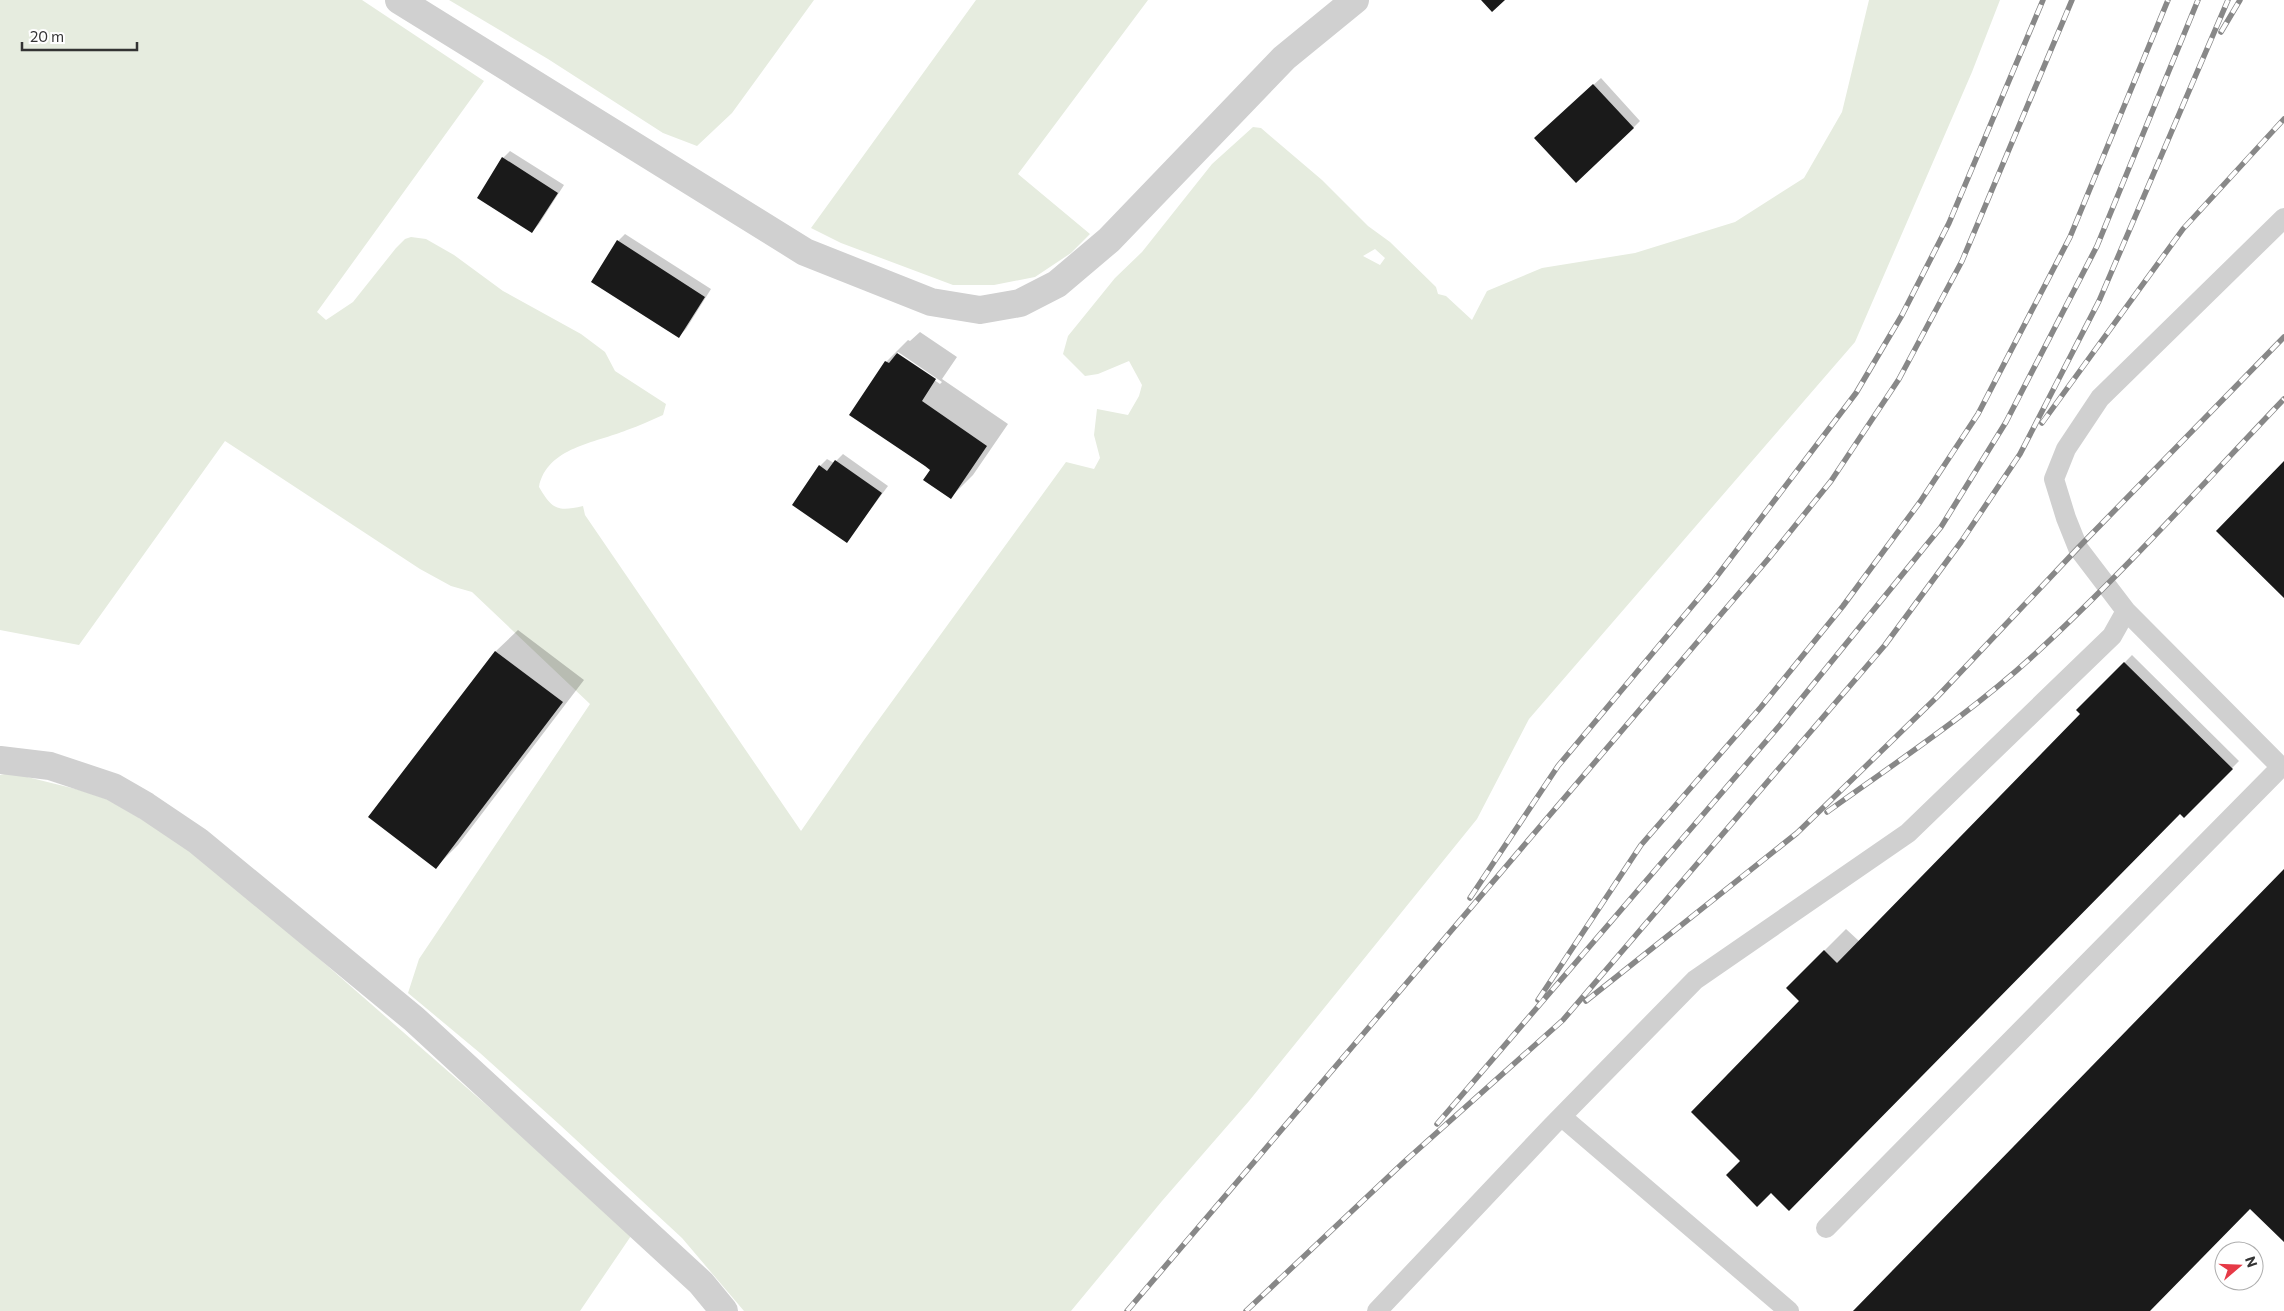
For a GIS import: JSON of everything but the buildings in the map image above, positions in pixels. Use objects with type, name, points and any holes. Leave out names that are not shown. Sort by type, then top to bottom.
[{"type":"street","points":[[399,0],[805,252],[932,302],[980,310],[1020,303],[1057,284],[1085,262],[1110,240],[1284,58],[1355,0]]},
{"type":"street","points":[[0,760],[50,766],[113,787],[146,806],[198,841],[414,1019],[701,1283],[724,1311]]},
{"type":"lane","points":[[1826,1228],[2281,767],[2126,611],[2078,548],[2054,479],[2066,449],[2100,398],[2284,220]]},
{"type":"lane","points":[[1377,1311],[1696,980],[1908,833],[2112,636],[2126,611]]},
{"type":"lane","points":[[1562,1117],[1789,1311]]},
{"type":"shaded area","points":[[0,0],[362,0],[484,81],[317,312],[326,320],[353,302],[405,239],[411,237],[426,239],[454,255],[503,291],[581,334],[605,352],[615,371],[666,404],[663,415],[615,435],[574,448],[562,455],[552,463],[544,474],[539,487],[548,500],[556,507],[567,509],[583,506],[585,515],[801,831],[864,740],[1066,462],[1094,469],[1100,458],[1094,435],[1097,409],[1128,415],[1139,396],[1142,385],[1129,361],[1098,374],[1085,376],[1063,354],[1068,336],[1115,278],[1142,252],[1212,164],[1253,127],[1261,128],[1322,180],[1368,226],[1390,242],[1436,287],[1438,294],[1446,296],[1472,320],[1487,291],[1542,268],[1635,253],[1735,222],[1804,178],[1842,112],[1869,0],[2000,0],[1972,72],[1855,342],[1529,719],[1477,819],[1249,1101],[1162,1201],[1071,1311],[744,1311],[682,1238],[480,1053],[408,993],[419,959],[590,704],[472,592],[451,586],[420,569],[225,441],[79,645],[0,630]],"holes":[[[1375,249],[1385,258],[1380,265],[1363,256]]]},
{"type":"shaded area","points":[[449,0],[814,0],[732,113],[697,146],[663,133],[548,59]]},
{"type":"shaded area","points":[[976,0],[1148,0],[1018,174],[1090,234],[1071,253],[1035,277],[994,285],[953,285],[841,243],[811,228]]},
{"type":"shaded area","points":[[11,773],[100,795],[196,851],[633,1233],[580,1311],[0,1311],[0,775]]},
{"type":"railway","points":[[1470,898],[1558,766],[1714,580],[1856,393],[1902,315],[1949,223],[2043,0]]},
{"type":"railway","points":[[1127,1311],[1769,558],[1831,481],[1899,379],[1962,261],[2072,0]]},
{"type":"railway","points":[[1538,1000],[1641,845],[1761,707],[1843,606],[1920,502],[1978,414],[2070,237],[2168,0]]},
{"type":"railway","points":[[1437,1124],[1780,725],[1941,527],[2006,422],[2097,246],[2198,0]]},
{"type":"railway","points":[[1246,1311],[1404,1162],[1563,1020],[1885,645],[1961,542],[2020,454],[2099,301],[2228,0]]},
{"type":"railway","points":[[2221,32],[2240,0]]},
{"type":"railway","points":[[2042,423],[2183,229],[2284,119]]},
{"type":"railway","points":[[1586,1001],[1797,833],[1938,696],[2078,548],[2284,337]]},
{"type":"railway","points":[[1827,812],[1960,716],[2011,676],[2067,624],[2130,561],[2284,399]]}]
